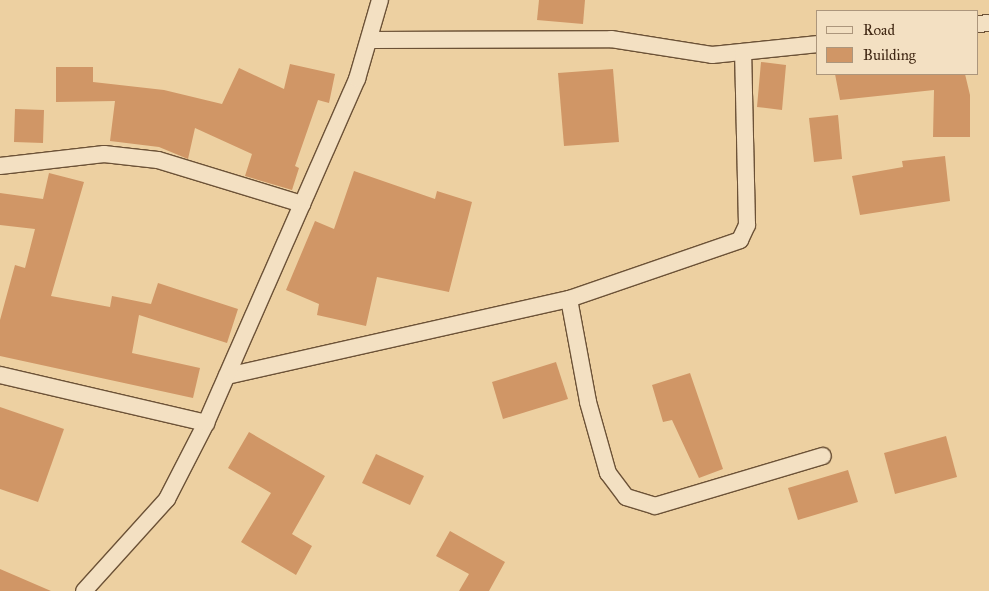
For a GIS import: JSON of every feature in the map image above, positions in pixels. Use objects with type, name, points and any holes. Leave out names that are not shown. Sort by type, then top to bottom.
[{"type":"street","points":[[84,591],[167,499],[206,423],[302,204],[369,40],[380,0]]},
{"type":"street","points":[[369,40],[611,39],[712,55],[816,44]]},
{"type":"street","points":[[226,376],[569,299],[744,236],[743,53]]},
{"type":"street","points":[[0,166],[104,154],[158,160],[302,204]]},
{"type":"street","points":[[569,299],[588,402],[606,464],[626,497],[655,506],[823,456]]},
{"type":"street","points":[[0,375],[206,423]]},
{"type":"building","points":[[539,0],[585,0],[583,24],[537,20]]},
{"type":"building","points":[[761,62],[786,65],[782,110],[757,107]]},
{"type":"building","points":[[290,64],[335,74],[329,103],[318,100],[295,166],[299,168],[292,190],[245,176],[252,154],[195,128],[188,159],[159,147],[110,141],[115,101],[56,102],[56,67],[93,67],[93,82],[164,90],[222,104],[239,68],[284,89]]},
{"type":"building","points":[[613,69],[619,142],[564,146],[558,73]]},
{"type":"building","points":[[835,75],[965,75],[970,95],[970,137],[933,137],[934,90],[840,100]]},
{"type":"building","points":[[15,109],[44,110],[43,143],[14,142]]},
{"type":"building","points":[[838,115],[842,159],[814,162],[809,118]]},
{"type":"building","points":[[945,156],[950,201],[860,215],[852,176],[903,167],[902,161]]},
{"type":"building","points":[[354,171],[435,199],[437,191],[472,202],[449,292],[377,277],[366,326],[317,315],[319,304],[286,290],[315,221],[334,229]]},
{"type":"building","points":[[49,173],[84,182],[51,296],[110,307],[112,296],[151,304],[158,283],[238,309],[227,343],[139,315],[132,353],[200,368],[193,398],[0,356],[0,320],[15,265],[25,268],[35,229],[0,225],[0,193],[43,199]]},
{"type":"building","points":[[556,362],[568,399],[503,419],[492,382]]},
{"type":"building","points":[[690,373],[723,469],[699,478],[672,420],[663,422],[652,385]]},
{"type":"building","points":[[0,407],[64,429],[38,502],[0,489]]},
{"type":"building","points":[[249,432],[325,476],[292,534],[312,546],[296,575],[241,542],[271,493],[228,468]]},
{"type":"building","points":[[946,436],[957,477],[895,494],[884,453]]},
{"type":"building","points":[[376,454],[424,476],[410,505],[362,483]]},
{"type":"building","points":[[848,470],[858,502],[798,520],[788,488]]},
{"type":"building","points":[[450,531],[505,562],[489,591],[459,591],[469,574],[436,556]]},
{"type":"building","points":[[0,569],[51,591],[0,591]]}]
